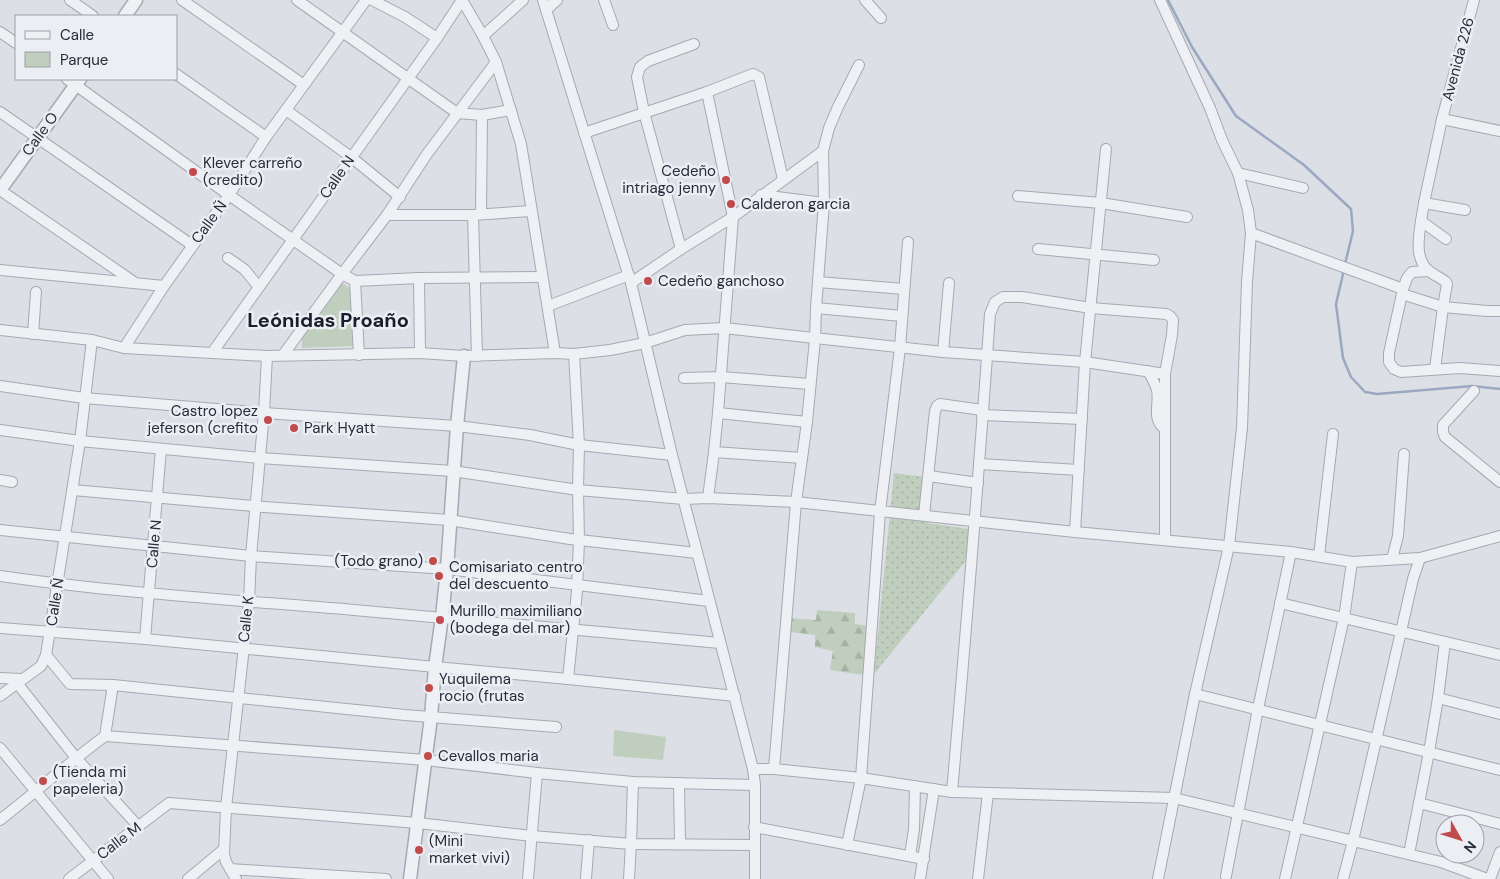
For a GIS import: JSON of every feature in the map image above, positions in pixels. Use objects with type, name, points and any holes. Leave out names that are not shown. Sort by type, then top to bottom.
[{"type":"street","points":[[70,0],[92,15]]},
{"type":"street","points":[[125,15],[136,0]]},
{"type":"street","points":[[182,0],[304,85]]},
{"type":"street","points":[[297,0],[457,113],[482,115],[511,110]]},
{"type":"street","name":"Calle Ñ","points":[[124,348],[192,245],[229,195],[266,137],[366,0]]},
{"type":"street","points":[[372,0],[405,17],[437,38]]},
{"type":"street","points":[[462,0],[496,62],[521,144],[555,353]]},
{"type":"street","name":"Calle N","points":[[212,353],[408,79],[462,0]]},
{"type":"street","points":[[483,36],[523,0]]},
{"type":"street","points":[[556,0],[545,5],[630,279],[672,455],[753,769],[755,785],[755,879]]},
{"type":"street","points":[[604,0],[613,25]]},
{"type":"street","points":[[865,0],[881,18]]},
{"type":"street","points":[[1158,879],[1195,694],[1229,546],[1242,428],[1247,282],[1251,232],[1248,210],[1238,173],[1160,0]]},
{"type":"street","name":"Avenida 226","points":[[1428,271],[1420,258],[1419,249],[1424,202],[1442,119],[1474,0]]},
{"type":"street","points":[[0,32],[15,42]]},
{"type":"street","points":[[681,249],[644,112],[637,77],[640,67],[648,61],[694,44]]},
{"type":"street","points":[[283,355],[400,197],[427,154],[496,62]]},
{"type":"street","points":[[774,769],[796,502],[807,422],[815,338],[824,204],[822,151],[838,107],[859,65]]},
{"type":"street","points":[[584,133],[707,92],[753,74],[759,77],[783,179]]},
{"type":"street","points":[[178,75],[266,137]]},
{"type":"street","points":[[74,81],[229,195],[342,274],[355,281],[419,278],[542,277]]},
{"type":"street","name":"Calle O","points":[[0,190],[74,81]]},
{"type":"street","points":[[707,92],[733,216],[718,413],[708,498]]},
{"type":"street","points":[[286,110],[351,157],[400,197]]},
{"type":"street","points":[[0,112],[192,245]]},
{"type":"street","points":[[410,879],[426,760],[447,569],[456,426],[470,356],[482,115]]},
{"type":"street","points":[[1442,119],[1500,131]]},
{"type":"street","points":[[1075,532],[1085,362],[1106,149]]},
{"type":"street","points":[[548,306],[630,279],[733,216],[822,151]]},
{"type":"street","points":[[1238,173],[1303,188]]},
{"type":"street","points":[[0,190],[135,283]]},
{"type":"street","points":[[762,195],[824,204]]},
{"type":"street","points":[[1018,196],[1101,204],[1187,218]]},
{"type":"street","points":[[1424,202],[1465,210]]},
{"type":"street","points":[[386,216],[531,211]]},
{"type":"street","points":[[1421,221],[1446,239]]},
{"type":"street","points":[[1251,232],[1443,306],[1500,311]]},
{"type":"street","points":[[848,845],[861,778],[880,512],[900,348],[908,242]]},
{"type":"street","points":[[1038,249],[1154,260]]},
{"type":"street","points":[[228,258],[244,269],[259,287]]},
{"type":"street","points":[[0,270],[164,286]]},
{"type":"street","points":[[1435,369],[1447,284],[1428,271],[1412,272],[1407,278],[1403,291],[1389,353],[1389,362],[1394,369],[1401,372],[1460,368],[1500,371]]},
{"type":"street","points":[[419,278],[420,353]]},
{"type":"street","points":[[355,281],[359,354]]},
{"type":"street","points":[[818,282],[904,289]]},
{"type":"street","points":[[943,352],[949,283]]},
{"type":"street","points":[[33,334],[36,292]]},
{"type":"street","points":[[952,792],[990,314],[994,302],[1003,297],[1022,298],[1091,308],[1166,314],[1173,320],[1165,374],[1164,540]]},
{"type":"street","points":[[816,308],[902,316]]},
{"type":"street","points":[[0,330],[92,340],[124,348],[212,353],[267,356],[420,353],[470,356],[574,354],[610,350],[645,343],[685,330],[724,328],[900,348],[1085,362],[1165,374]]},
{"type":"street","name":"Calle Ñ","points":[[46,655],[73,490],[92,340]]},
{"type":"street","points":[[568,678],[577,585],[579,540],[579,445],[574,354]]},
{"type":"street","name":"Calle K","points":[[236,879],[226,862],[224,849],[226,808],[249,602],[267,356]]},
{"type":"street","points":[[1148,371],[1157,391],[1157,418],[1160,426],[1165,429]]},
{"type":"street","points":[[684,378],[721,377],[810,384]]},
{"type":"street","points":[[0,386],[84,398],[456,426],[530,435],[579,445],[672,455]]},
{"type":"street","points":[[1474,391],[1443,425],[1443,432],[1445,437],[1500,482]]},
{"type":"street","points":[[924,515],[935,411],[940,404],[982,412],[1082,419]]},
{"type":"street","points":[[718,413],[807,422]]},
{"type":"street","points":[[0,430],[80,441],[260,458],[453,471],[578,490],[684,499],[708,498],[796,502],[1075,532],[1291,552],[1352,562],[1420,558],[1500,536]]},
{"type":"street","points":[[1318,556],[1333,434]]},
{"type":"street","name":"Calle N","points":[[145,639],[161,449]]},
{"type":"street","points":[[714,452],[802,458]]},
{"type":"street","points":[[1392,559],[1398,536],[1404,454]]},
{"type":"street","points":[[979,464],[1078,470]]},
{"type":"street","points":[[929,476],[978,483]]},
{"type":"street","points":[[0,480],[12,482]]},
{"type":"street","points":[[73,490],[449,520],[579,540],[697,554]]},
{"type":"street","points":[[0,530],[252,556],[447,569],[709,601]]},
{"type":"street","points":[[1226,876],[1237,813],[1291,552]]},
{"type":"street","points":[[1343,879],[1413,579],[1420,558]]},
{"type":"street","points":[[1285,879],[1344,618],[1352,562]]},
{"type":"street","points":[[0,576],[150,593],[442,617],[720,643]]},
{"type":"street","points":[[1280,603],[1500,655]]},
{"type":"street","points":[[0,628],[145,639],[568,678],[734,696]]},
{"type":"street","points":[[1409,854],[1429,752],[1446,642]]},
{"type":"street","points":[[0,696],[41,666],[46,655],[70,684],[113,684],[431,717],[556,727]]},
{"type":"street","points":[[0,678],[20,681],[76,758],[138,826]]},
{"type":"street","points":[[105,736],[113,684]]},
{"type":"street","points":[[1195,694],[1500,770]]},
{"type":"street","points":[[1438,698],[1500,714]]},
{"type":"street","points":[[0,820],[105,736],[426,760],[537,774],[633,782],[755,785]]},
{"type":"street","points":[[0,748],[108,879]]},
{"type":"street","points":[[753,769],[774,769],[861,778],[952,792],[1174,798],[1441,862],[1488,879],[1500,852]]},
{"type":"street","points":[[528,879],[537,774]]},
{"type":"street","points":[[629,879],[632,844],[633,782]]},
{"type":"street","points":[[679,783],[680,844]]},
{"type":"street","points":[[910,856],[914,829],[915,786]]},
{"type":"street","points":[[920,879],[934,789]]},
{"type":"street","points":[[978,879],[988,793]]},
{"type":"street","name":"Calle M","points":[[69,879],[169,803],[226,808]]},
{"type":"street","points":[[1419,803],[1500,824]]},
{"type":"street","points":[[226,808],[418,823],[532,836],[632,844],[754,845]]},
{"type":"street","points":[[754,827],[924,860]]},
{"type":"street","points":[[586,878],[589,840]]},
{"type":"street","points":[[188,879],[224,849]]},
{"type":"street","points":[[230,869],[386,879]]},
{"type":"green space","points":[[342,283],[351,289],[353,346],[302,348],[302,335]]},
{"type":"green space","points":[[894,473],[932,478],[927,523],[976,530],[973,552],[874,674]]},
{"type":"green space","points":[[817,610],[855,613],[855,624],[877,627],[870,676],[830,670],[833,651],[815,647],[815,635],[790,632],[791,618],[816,620]]},
{"type":"green space","points":[[614,730],[666,737],[663,760],[613,756]]},
{"type":"waterway","points":[[1168,0],[1192,47],[1236,116],[1304,165],[1351,209],[1353,231],[1345,264]]},
{"type":"waterway","points":[[1343,274],[1336,304],[1343,358],[1351,377],[1365,392],[1377,394],[1472,386],[1500,389]]},
{"type":"place","name":"Klever carreño (credito)","points":[[193,172]]},
{"type":"place","name":"Cedeño intriago jenny","points":[[726,180]]},
{"type":"place","name":"Calderon garcia","points":[[731,204]]},
{"type":"place","name":"Cedeño ganchoso","points":[[648,281]]},
{"type":"place","name":"Castro lopez jeferson (crefito","points":[[268,420]]},
{"type":"place","name":"Park Hyatt","points":[[294,428]]},
{"type":"place","name":"(Todo grano)","points":[[433,561]]},
{"type":"place","name":"Comisariato centro del descuento","points":[[439,576]]},
{"type":"place","name":"Murillo maximiliano (bodega del mar)","points":[[440,620]]},
{"type":"place","name":"Yuquilema rocio (frutas","points":[[429,688]]},
{"type":"place","name":"Cevallos maria","points":[[428,756]]},
{"type":"place","name":"(Tienda mi papeleria)","points":[[43,781]]},
{"type":"place","name":"(Mini market vivi)","points":[[419,850]]},
{"type":"district","name":"Leónidas Proaño","points":[[328,320]]}]
